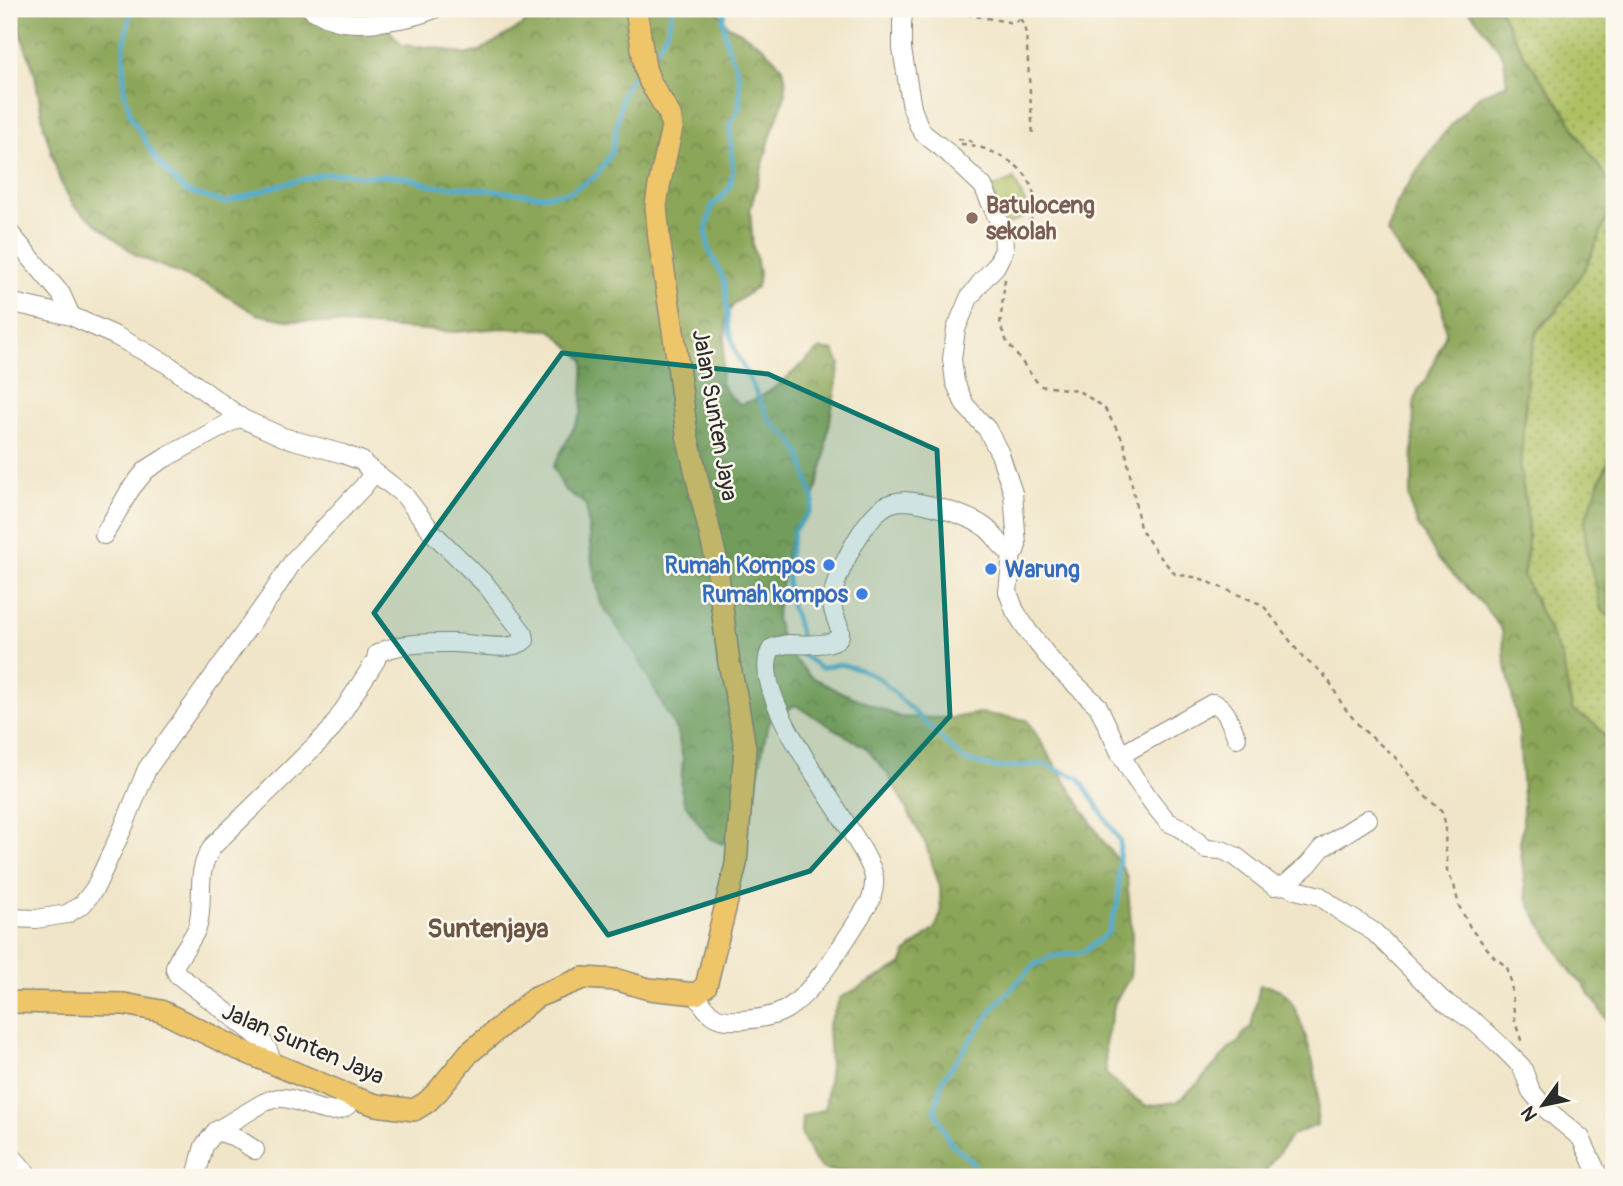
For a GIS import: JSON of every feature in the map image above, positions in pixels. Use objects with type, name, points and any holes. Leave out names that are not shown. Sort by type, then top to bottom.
[{"type":"main road","name":"Jalan Sunten Jaya","points":[[9,1002],[124,1004],[161,1011],[236,1048],[355,1098],[376,1105],[414,1110],[438,1091],[469,1053],[536,997],[583,978],[618,980],[649,989],[696,994],[706,986],[736,864],[745,748],[729,663],[716,559],[687,435],[659,239],[657,196],[672,127],[670,115],[650,82],[636,9]]},
{"type":"street","points":[[311,9],[331,20],[357,23],[414,16],[434,9]]},
{"type":"street","points":[[904,9],[902,49],[913,110],[923,133],[984,187],[1003,230],[1004,250],[996,266],[969,298],[956,329],[952,359],[955,382],[965,405],[987,429],[1000,454],[1013,492],[1017,545],[1012,553],[1008,592],[1015,611],[1053,663],[1098,706],[1134,777],[1167,822],[1181,828],[1206,849],[1222,850],[1235,856],[1274,886],[1285,884],[1308,865],[1322,848],[1368,819]]},
{"type":"street","points":[[9,232],[61,294],[71,316]]},
{"type":"street","points":[[9,302],[71,316],[116,336],[167,364],[240,417],[265,430],[362,461],[404,495],[433,533],[482,582],[524,635],[525,640],[521,643],[496,646],[453,643],[395,646],[377,654],[376,660],[330,731],[207,854],[202,868],[202,908],[197,930],[176,963],[175,970],[260,1038],[273,1064]]},
{"type":"street","points":[[104,535],[130,490],[146,470],[240,417]]},
{"type":"street","points":[[9,918],[36,919],[66,914],[83,904],[101,876],[147,769],[294,560],[370,479],[373,474],[369,468]]},
{"type":"street","points":[[696,994],[706,1012],[719,1020],[744,1020],[785,1010],[815,982],[871,900],[874,888],[874,875],[861,849],[791,737],[770,684],[769,653],[772,648],[829,643],[841,635],[831,604],[840,572],[868,523],[881,509],[892,503],[906,501],[971,519],[986,528],[1012,553]]},
{"type":"street","points":[[1121,755],[1213,704],[1219,705],[1223,710],[1237,738]]},
{"type":"street","points":[[1285,884],[1296,890],[1320,896],[1374,932],[1442,1000],[1476,1023],[1500,1045],[1522,1067],[1531,1091],[1546,1109],[1581,1138],[1599,1177]]},
{"type":"street","points":[[195,1177],[204,1146],[216,1131],[263,1103],[284,1098],[320,1109],[336,1110],[355,1098]]},
{"type":"street","points":[[216,1131],[235,1137],[256,1150]]},
{"type":"street","points":[[9,1153],[30,1177]]},
{"type":"path","points":[[937,9],[1014,23],[1024,16],[1025,9]]},
{"type":"path","points":[[1021,19],[1026,33],[1033,136]]},
{"type":"path","points":[[947,152],[960,144],[978,146],[1014,165],[1028,179],[1035,199],[1035,217],[1004,250],[1006,272],[1000,325],[1007,342],[1040,386],[1076,390],[1104,407],[1124,442],[1139,528],[1157,553],[1175,574],[1199,578],[1263,605],[1303,658],[1329,681],[1343,706],[1361,728],[1395,757],[1422,792],[1443,813],[1447,871],[1459,906],[1471,929],[1495,958],[1507,967],[1515,1022],[1522,1045],[1522,1067]]},
{"type":"highlighted area","points":[[562,353],[768,374],[937,450],[950,716],[810,871],[608,935],[374,613]]},
{"type":"green space","points":[[12,9],[328,9],[332,13],[371,10],[402,45],[439,48],[466,55],[479,51],[523,25],[533,9],[718,9],[728,26],[763,47],[783,68],[785,96],[750,210],[753,247],[759,274],[757,287],[735,303],[727,314],[721,383],[728,394],[740,404],[752,401],[773,389],[821,349],[834,351],[840,364],[825,457],[811,510],[794,530],[786,554],[787,568],[776,619],[784,647],[810,676],[900,717],[952,718],[979,713],[1027,720],[1127,877],[1132,936],[1130,977],[1115,1002],[1105,1044],[1106,1074],[1147,1106],[1177,1102],[1239,1042],[1251,1027],[1260,985],[1270,986],[1277,988],[1291,1001],[1306,1037],[1317,1086],[1317,1125],[1292,1135],[1263,1177],[864,1177],[823,1169],[813,1159],[801,1133],[802,1117],[825,1109],[830,1066],[828,1026],[840,998],[901,965],[906,952],[935,929],[941,913],[940,887],[926,845],[887,773],[866,748],[795,705],[768,723],[750,815],[734,838],[722,844],[709,838],[684,802],[681,788],[683,759],[677,732],[636,654],[601,604],[592,563],[586,505],[564,489],[553,467],[581,414],[584,360],[551,330],[501,328],[455,332],[285,320],[257,314],[209,286],[137,256],[74,206],[60,181],[44,127],[35,74]]},
{"type":"green space","points":[[1468,9],[1500,9],[1525,56],[1611,184],[1610,212],[1586,267],[1556,311],[1537,331],[1527,371],[1520,468],[1528,520],[1528,546],[1523,575],[1562,658],[1572,710],[1595,724],[1614,748],[1614,1071],[1608,1022],[1584,985],[1565,963],[1531,908],[1526,895],[1520,843],[1523,798],[1519,731],[1502,630],[1484,606],[1438,559],[1418,525],[1409,497],[1412,482],[1414,404],[1418,390],[1427,379],[1446,333],[1437,292],[1405,259],[1387,232],[1403,192],[1441,137],[1479,96],[1507,84],[1504,58]]},
{"type":"green space","points":[[1500,9],[1614,9],[1614,447],[1584,523],[1601,610],[1614,620],[1614,748],[1595,724],[1572,710],[1562,658],[1523,575],[1528,546],[1528,520],[1520,468],[1527,371],[1537,331],[1556,311],[1570,289],[1581,140],[1525,56]]},
{"type":"green space","points":[[1014,179],[1030,214],[1007,225],[991,189]]},
{"type":"green space","points":[[1614,447],[1614,620],[1601,610],[1587,554],[1584,523]]},
{"type":"waterway","points":[[133,9],[124,48],[124,89],[131,117],[156,159],[175,181],[186,191],[225,203],[325,174],[347,173],[408,178],[434,186],[543,196],[570,192],[596,176],[612,152],[622,97],[639,68]]},
{"type":"waterway","points":[[650,57],[665,35],[672,9]]},
{"type":"waterway","points":[[725,9],[723,20],[727,45],[739,75],[740,96],[738,111],[730,126],[733,172],[730,186],[722,198],[712,205],[706,232],[709,250],[725,282],[729,329],[736,353],[771,422],[792,440],[801,455],[814,501],[811,510],[794,530],[787,568],[788,596],[801,640]]},
{"type":"waterway","points":[[801,649],[801,654],[821,668],[838,664],[860,669],[880,679],[964,760],[997,768],[1044,764],[1079,778],[1120,841],[1118,902],[1108,933],[1083,952],[1049,957],[1033,966],[996,1005],[943,1079],[935,1110],[949,1141],[971,1161],[982,1177]]},
{"type":"place","name":"Batuloceng sekolah","points":[[972,218]]},
{"type":"place","name":"Rumah Kompos","points":[[829,565]]},
{"type":"place","name":"Warung","points":[[991,569]]},
{"type":"place","name":"Rumah kompos","points":[[862,594]]},
{"type":"district","name":"Suntenjaya","points":[[488,929]]}]
